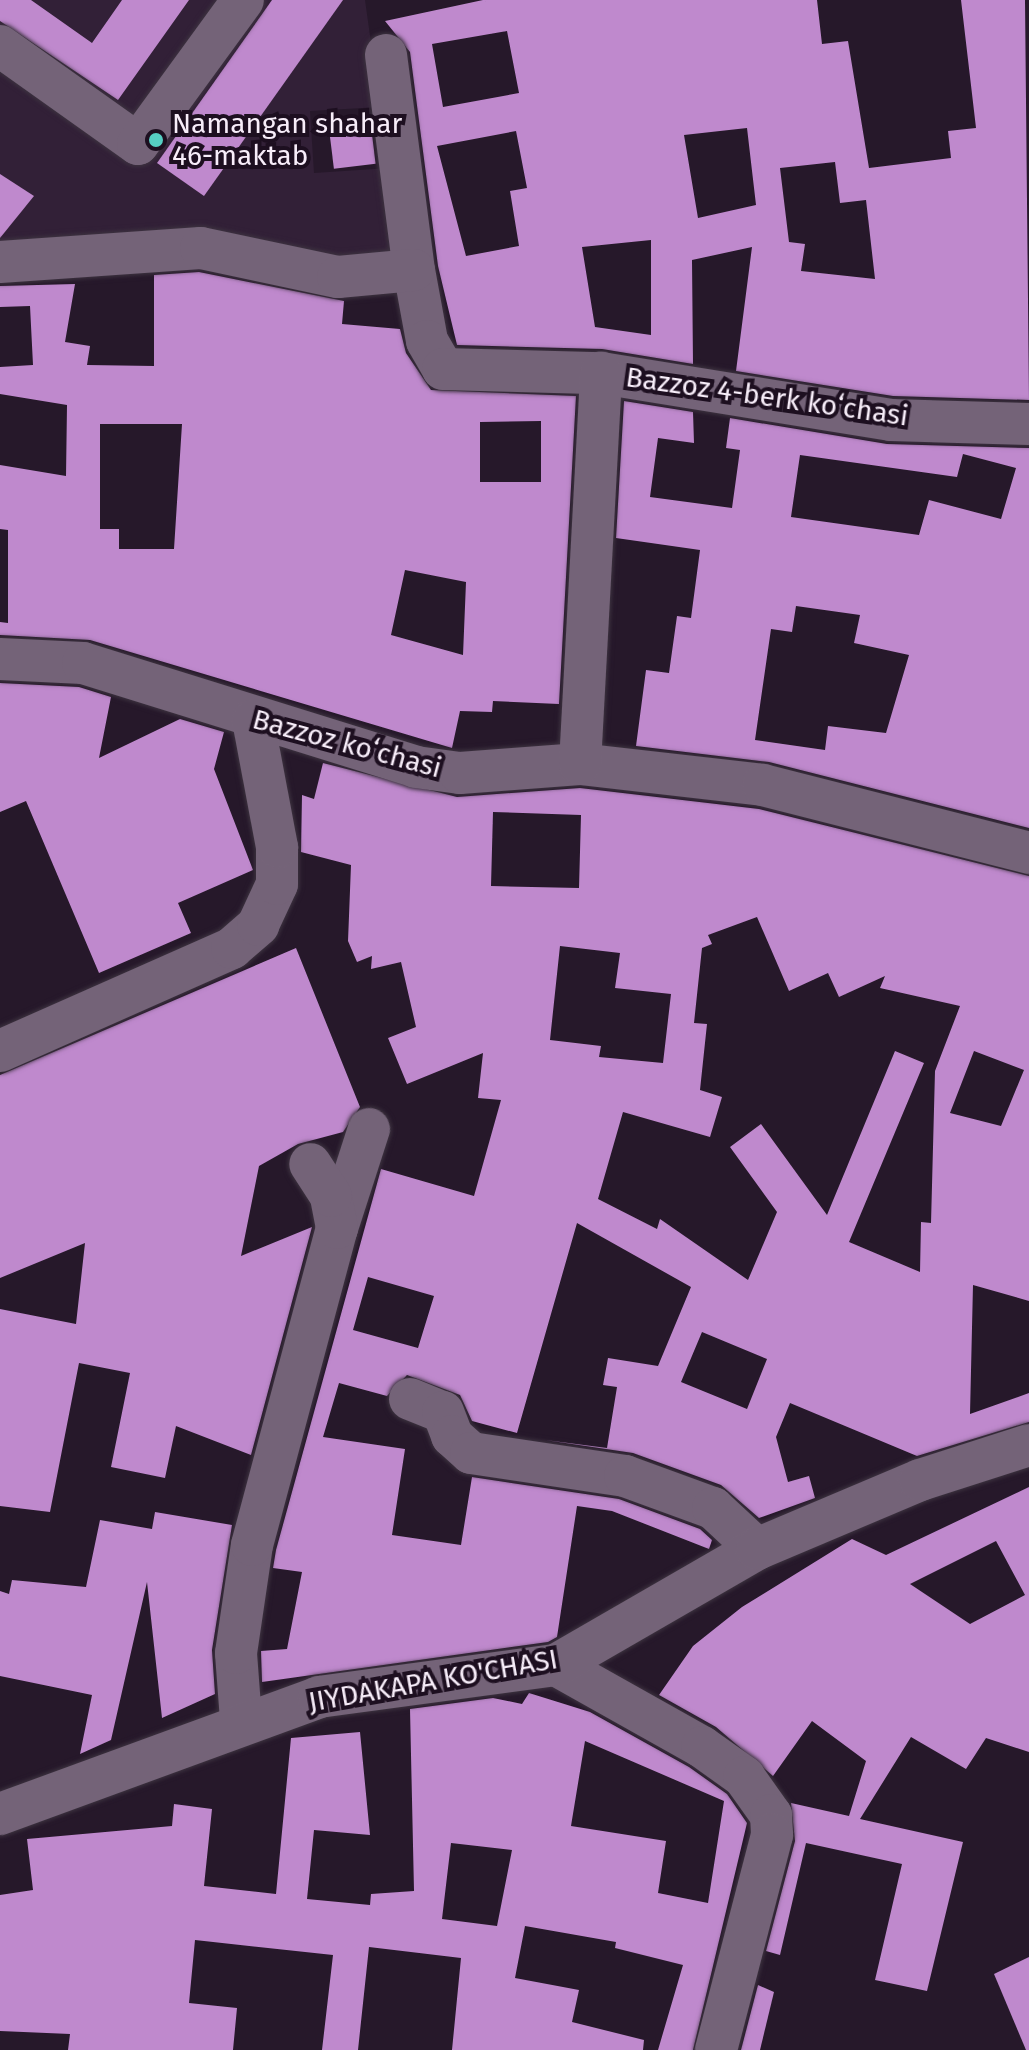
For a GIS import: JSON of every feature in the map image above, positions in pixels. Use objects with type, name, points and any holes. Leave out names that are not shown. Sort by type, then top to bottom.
[{"type":"street","points":[[0,46],[138,144],[243,0]]},
{"type":"street","name":"Bazzoz 4-berk koʻchasi","points":[[386,55],[414,270],[427,341],[443,369],[601,373],[891,420],[1029,424]]},
{"type":"street","points":[[0,262],[201,248],[338,277],[414,270]]},
{"type":"street","name":"Bazzoz 4-berk koʻchasi","points":[[580,764],[601,373]]},
{"type":"street","name":"Bazzoz koʻchasi","points":[[0,659],[83,663],[253,720],[460,773],[580,764],[763,785],[1029,853]]},
{"type":"street","points":[[0,1051],[232,948],[258,925],[277,884],[277,847],[253,720]]},
{"type":"street","points":[[241,1720],[236,1653],[252,1545],[337,1228],[369,1129]]},
{"type":"street","points":[[310,1164],[331,1196],[337,1228]]},
{"type":"street","points":[[410,1399],[443,1412],[452,1436],[471,1453],[625,1476],[713,1508],[757,1549]]},
{"type":"street","name":"JIYDAKAPA KO'CHASI","points":[[0,1814],[241,1720],[319,1697],[556,1665],[757,1549],[920,1480],[1029,1445]]},
{"type":"street","points":[[556,1665],[702,1747],[744,1777],[771,1815],[772,1835],[716,2050]]},
{"type":"shaded area","name":"Namangan shahar 46-maktab","points":[[0,0],[365,0],[380,107],[310,111],[314,173],[389,168],[401,263],[0,257]]},
{"type":"building","points":[[0,0],[31,0],[92,43],[122,0],[189,0],[118,100],[0,21]]},
{"type":"building","points":[[272,0],[343,0],[204,196],[157,163]]},
{"type":"building","points":[[483,0],[817,0],[822,44],[848,41],[869,168],[951,158],[948,131],[976,128],[961,0],[1025,0],[1029,400],[893,396],[736,371],[752,247],[692,260],[693,364],[602,349],[457,345],[438,266],[410,52],[385,21]],"holes":[[[507,31],[519,93],[443,107],[432,44]],[[747,128],[756,205],[698,218],[684,135]],[[516,131],[527,188],[510,191],[519,246],[466,256],[437,146]],[[835,162],[840,203],[866,200],[875,279],[801,271],[805,244],[789,242],[780,168]],[[651,240],[651,335],[595,327],[582,247]]]},
{"type":"building","points":[[370,118],[376,164],[334,169],[328,123]]},
{"type":"building","points":[[0,174],[34,196],[0,238]]},
{"type":"building","points":[[199,272],[344,301],[342,324],[400,329],[406,353],[431,390],[576,396],[559,704],[493,701],[492,712],[460,711],[452,748],[90,640],[0,635],[0,622],[8,623],[8,530],[0,529],[0,465],[66,476],[67,405],[0,394],[0,367],[33,365],[30,306],[0,307],[0,286],[75,284],[65,342],[90,346],[87,365],[154,366],[154,275]],"holes":[[[541,421],[541,482],[480,482],[480,422]],[[100,424],[182,424],[174,549],[119,549],[119,529],[100,529]],[[405,570],[466,582],[463,655],[391,635]]]},
{"type":"building","points":[[624,401],[693,412],[694,443],[658,438],[650,497],[732,508],[740,450],[726,448],[730,418],[887,444],[1029,448],[1029,828],[769,762],[636,746],[646,670],[669,673],[677,616],[691,618],[700,550],[616,538]],"holes":[[[963,454],[1016,468],[1001,519],[929,500],[919,535],[791,517],[800,455],[957,477]],[[796,606],[860,615],[854,643],[909,655],[886,733],[828,726],[825,750],[755,740],[771,629],[792,632]]]},
{"type":"building","points":[[0,683],[79,687],[111,697],[99,758],[180,719],[224,732],[214,769],[253,870],[178,903],[191,933],[99,973],[26,801],[0,812]]},
{"type":"building","points":[[323,763],[457,797],[580,788],[759,809],[1029,876],[1029,1301],[973,1285],[970,1414],[1029,1393],[1029,1422],[917,1456],[790,1403],[776,1437],[788,1482],[809,1476],[815,1498],[759,1518],[721,1485],[633,1453],[545,1440],[607,1448],[617,1387],[603,1385],[608,1358],[658,1366],[691,1287],[577,1223],[517,1433],[472,1421],[460,1395],[407,1375],[387,1396],[339,1383],[323,1437],[405,1449],[392,1535],[461,1545],[472,1477],[619,1499],[700,1529],[712,1540],[709,1549],[612,1511],[577,1506],[557,1637],[548,1642],[262,1682],[261,1651],[287,1649],[302,1572],[273,1568],[276,1550],[381,1169],[474,1196],[501,1100],[478,1098],[483,1053],[407,1084],[388,1038],[416,1027],[401,962],[371,969],[372,956],[357,962],[348,941],[351,865],[301,852],[302,795],[314,799]],"holes":[[[493,812],[581,815],[579,888],[491,886]],[[757,917],[789,991],[828,973],[839,997],[885,976],[880,988],[960,1006],[935,1071],[931,1223],[921,1222],[920,1272],[849,1242],[924,1063],[895,1051],[827,1215],[761,1124],[730,1147],[777,1212],[748,1280],[660,1219],[657,1229],[598,1199],[623,1112],[710,1137],[722,1097],[700,1090],[707,1024],[694,1023],[702,948],[712,944],[708,935]],[[560,946],[620,953],[615,988],[671,994],[663,1063],[599,1057],[601,1046],[550,1040]],[[974,1051],[1024,1070],[1001,1126],[950,1113]],[[368,1277],[434,1296],[418,1348],[353,1330]],[[702,1332],[767,1359],[747,1409],[681,1382]]]},
{"type":"building","points":[[296,948],[360,1107],[343,1132],[298,1144],[259,1166],[241,1256],[312,1227],[251,1455],[176,1426],[165,1478],[111,1467],[130,1373],[79,1363],[50,1512],[0,1506],[0,1309],[76,1324],[85,1243],[0,1278],[0,1075]]},
{"type":"building","points":[[1029,1487],[1029,1752],[986,1738],[966,1769],[911,1737],[860,1819],[963,1842],[927,1991],[875,1980],[902,1864],[806,1843],[780,1955],[766,1951],[795,1841],[791,1803],[849,1816],[866,1761],[812,1721],[773,1776],[716,1727],[659,1695],[693,1646],[742,1607],[852,1539],[886,1555]],"holes":[[[996,1541],[1025,1595],[970,1624],[910,1584]]]},
{"type":"building","points":[[155,1512],[232,1525],[212,1650],[215,1694],[162,1718],[147,1582],[111,1740],[80,1754],[92,1695],[0,1676],[0,1591],[9,1594],[12,1580],[86,1587],[100,1520],[152,1529]]},
{"type":"building","points":[[529,1693],[590,1712],[689,1767],[727,1794],[747,1823],[693,2050],[658,2050],[683,1965],[615,1948],[616,1942],[525,1926],[515,1978],[579,1990],[572,2022],[644,2040],[643,2050],[452,2050],[461,1958],[369,1947],[358,2050],[322,2050],[333,1955],[195,1940],[189,2003],[237,2008],[233,2050],[68,2050],[70,2034],[0,2031],[0,1895],[33,1890],[27,1839],[172,1826],[174,1804],[212,1809],[204,1886],[276,1894],[291,1738],[360,1732],[370,1835],[314,1830],[307,1899],[370,1905],[371,1894],[414,1891],[410,1709],[493,1698],[522,1704]],"holes":[[[585,1741],[724,1801],[708,1903],[658,1893],[666,1841],[571,1826]],[[451,1843],[512,1850],[497,1926],[442,1919]]]},
{"type":"building","points":[[1029,1957],[1029,2050],[1026,2050],[994,1974]]},
{"type":"building","points":[[758,1985],[774,1992],[760,2050],[741,2050]]},
{"type":"place","name":"Namangan shahar 46-maktab","points":[[156,140]]}]
